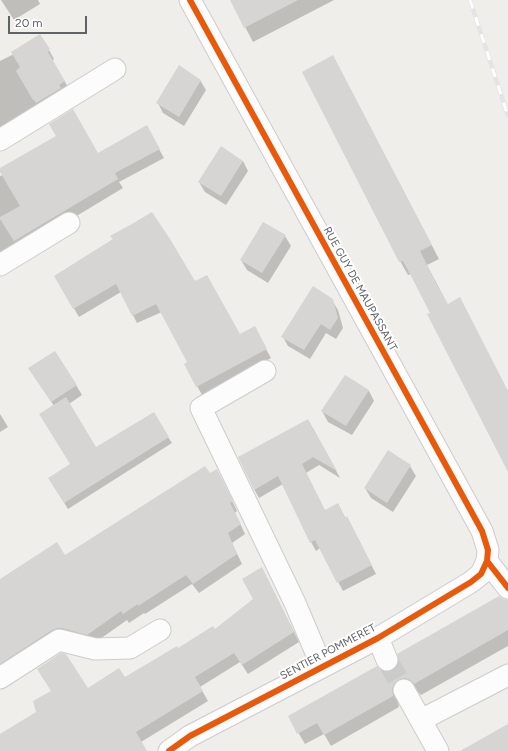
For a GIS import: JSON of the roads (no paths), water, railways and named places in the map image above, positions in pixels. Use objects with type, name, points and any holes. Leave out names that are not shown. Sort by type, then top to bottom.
[{"type":"street","name":"RUE GUY DE MAUPASSANT","points":[[190,0],[482,531],[488,550],[487,561]]},
{"type":"street","points":[[0,140],[115,69]]},
{"type":"street","points":[[0,265],[69,223]]},
{"type":"street","name":"SENTIER POMMERET","points":[[265,371],[201,408],[295,603],[322,667]]},
{"type":"street","points":[[487,561],[508,588]]},
{"type":"street","name":"SENTIER POMMERET","points":[[169,751],[190,736],[378,638],[471,582],[481,574],[487,561]]},
{"type":"street","points":[[0,678],[59,640],[95,649],[130,648],[160,630]]},
{"type":"street","points":[[378,638],[387,660]]},
{"type":"street","points":[[421,720],[508,675]]},
{"type":"street","points":[[404,690],[438,751]]},
{"type":"tunnel","points":[[387,660],[404,690]]},
{"type":"railway","points":[[470,0],[508,116]]}]
